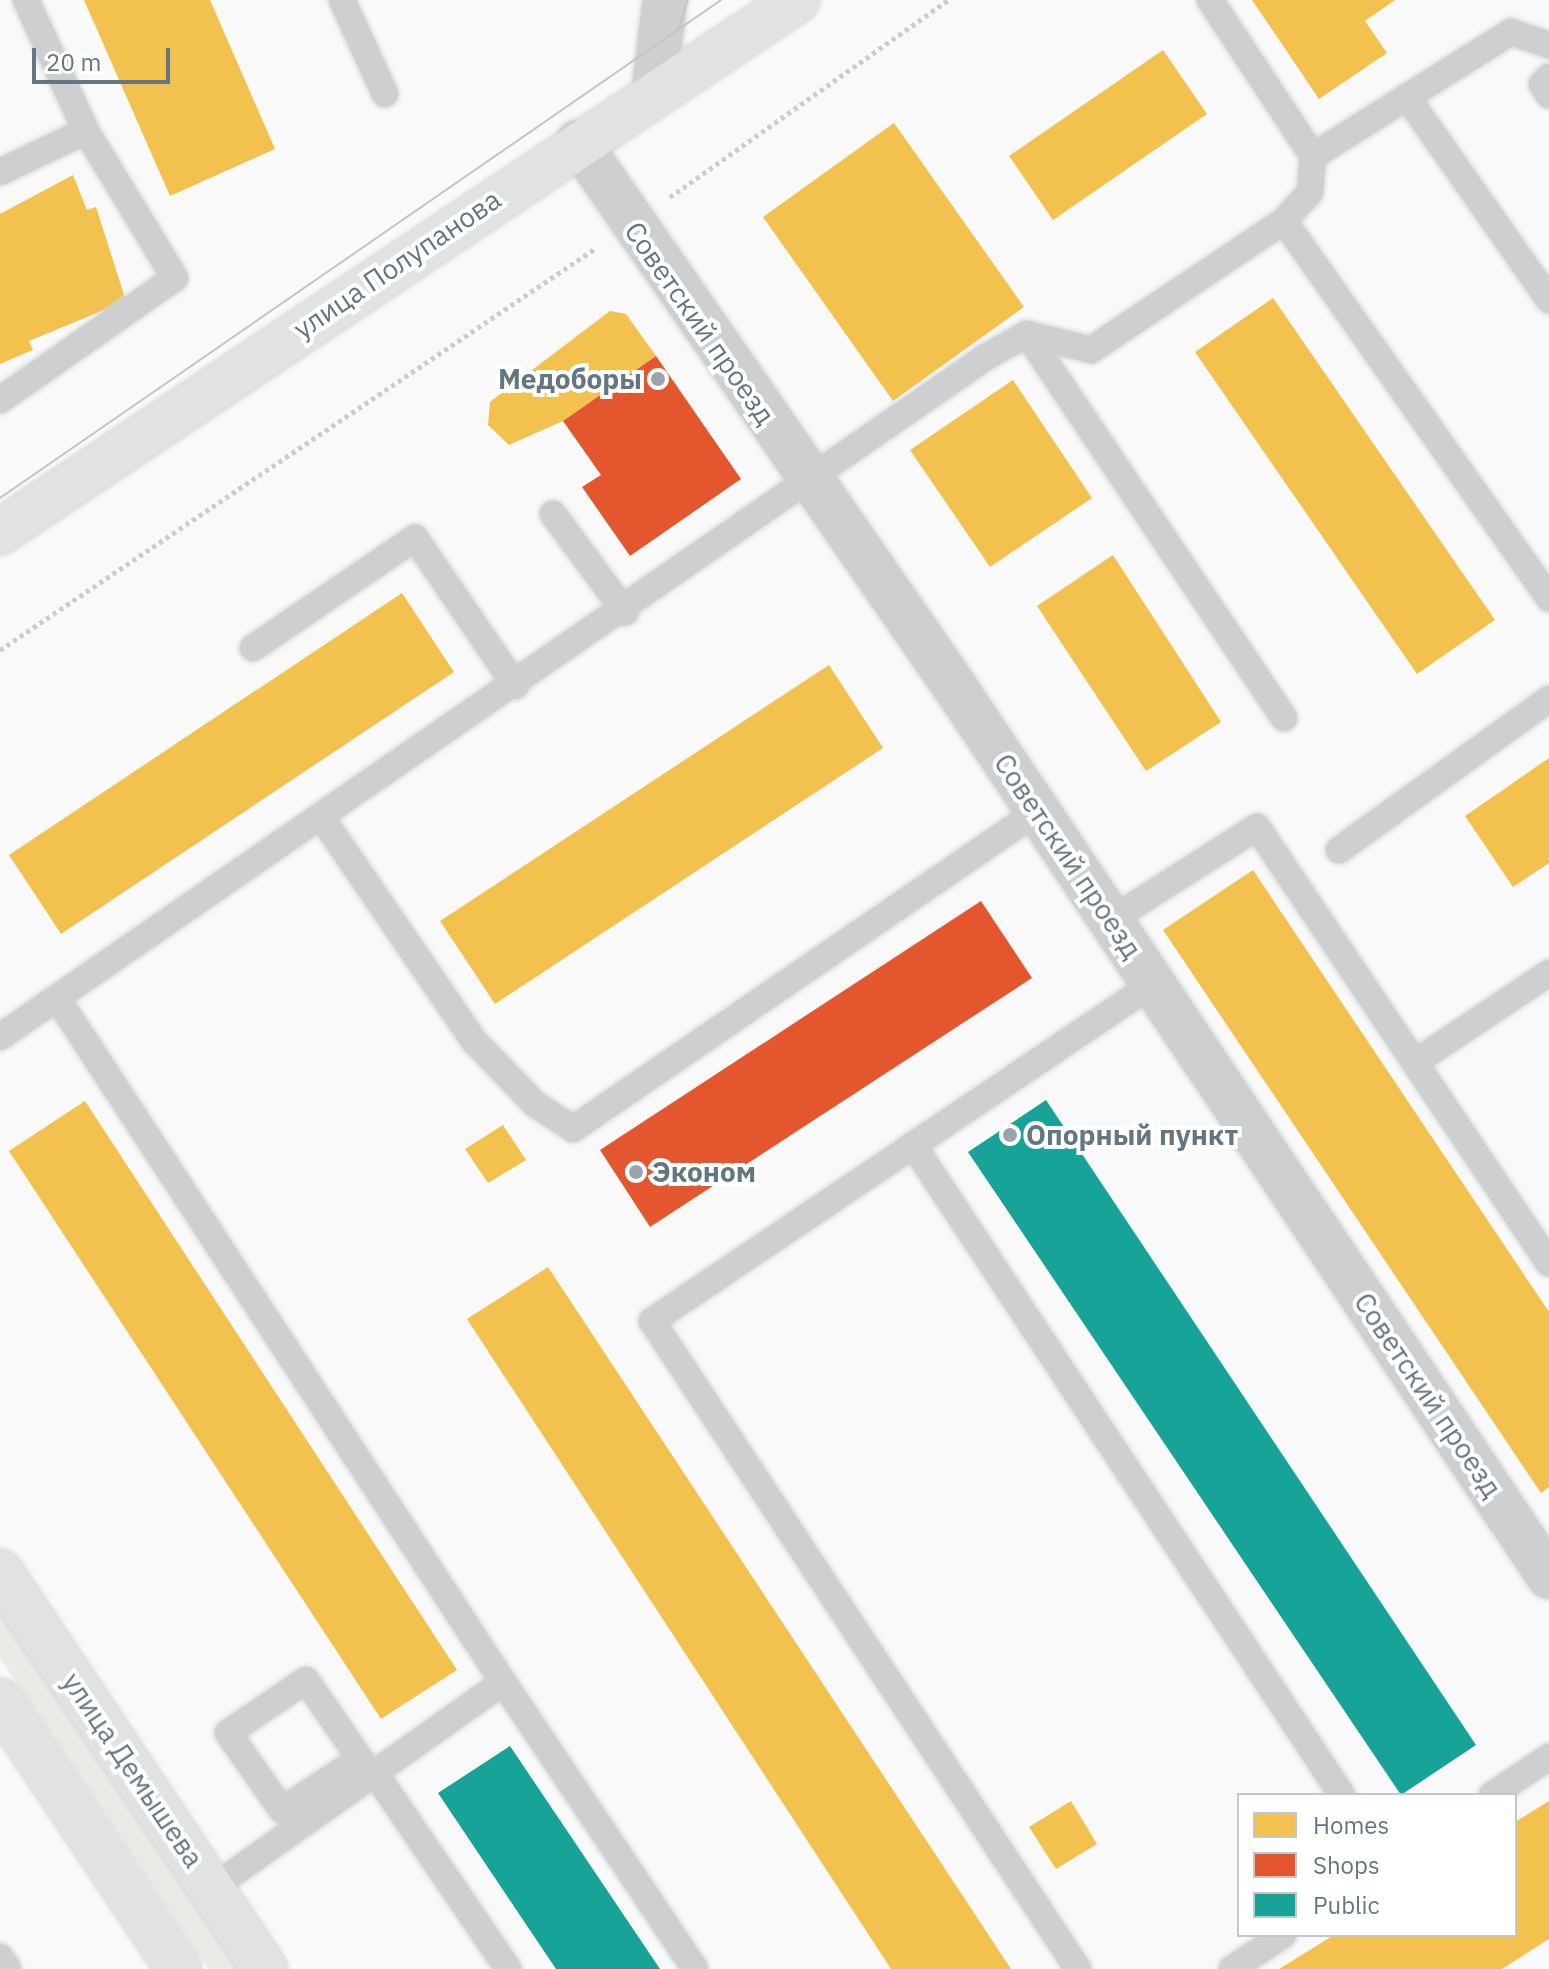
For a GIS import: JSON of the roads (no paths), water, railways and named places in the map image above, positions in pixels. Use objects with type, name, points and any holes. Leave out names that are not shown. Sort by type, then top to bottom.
[{"type":"street","points":[[654,89],[665,0]]},
{"type":"street","name":"улица Полупанова","points":[[0,532],[654,89],[797,0]]},
{"type":"street","name":"Советский проезд","points":[[578,142],[630,225],[1038,811],[1153,984],[1542,1549]]},
{"type":"street","name":"улица Демышева","points":[[0,1572],[265,1969]]},
{"type":"street","points":[[0,1701],[179,1969]]},
{"type":"lane","points":[[0,400],[175,278],[86,131],[26,0]]},
{"type":"lane","points":[[342,0],[385,94]]},
{"type":"lane","points":[[0,1037],[1027,334],[1091,350],[1284,221],[1310,192],[1313,156],[1210,0]]},
{"type":"lane","points":[[1313,156],[1511,32],[1549,45]]},
{"type":"lane","points":[[1549,77],[1542,84],[1549,95]]},
{"type":"lane","points":[[1407,97],[1549,300]]},
{"type":"lane","points":[[0,172],[86,131]]},
{"type":"lane","points":[[1284,221],[1549,598]]},
{"type":"lane","points":[[1027,334],[1284,718]]},
{"type":"lane","points":[[553,514],[625,612]]},
{"type":"lane","points":[[253,648],[415,538],[516,686]]},
{"type":"lane","points":[[1339,850],[1549,699]]},
{"type":"lane","points":[[322,818],[475,1042],[535,1104],[573,1129],[1038,811]]},
{"type":"lane","points":[[1111,920],[1257,827],[1417,1061],[1549,1263]]},
{"type":"lane","points":[[1417,1061],[1549,973]]},
{"type":"lane","points":[[1078,1969],[652,1321],[1153,984]]},
{"type":"lane","points":[[57,998],[503,1682],[695,1969]]},
{"type":"lane","points":[[913,1145],[1341,1793]]},
{"type":"lane","points":[[211,1889],[295,1815],[360,1759],[306,1680],[228,1733],[282,1810],[295,1815],[375,1773],[503,1682]]},
{"type":"lane","points":[[1495,1793],[1549,1757]]},
{"type":"lane","points":[[375,1773],[508,1969]]},
{"type":"lane","points":[[1232,1969],[1280,1937]]},
{"type":"lane","points":[[0,1957],[8,1969]]},
{"type":"tram line","points":[[678,30],[688,0]]},
{"type":"tram line","points":[[0,498],[721,0]]},
{"type":"place","name":"Медоборы","points":[[658,379]]},
{"type":"place","name":"Опорный пункт","points":[[1010,1135]]},
{"type":"place","name":"Эконом","points":[[636,1172]]}]
